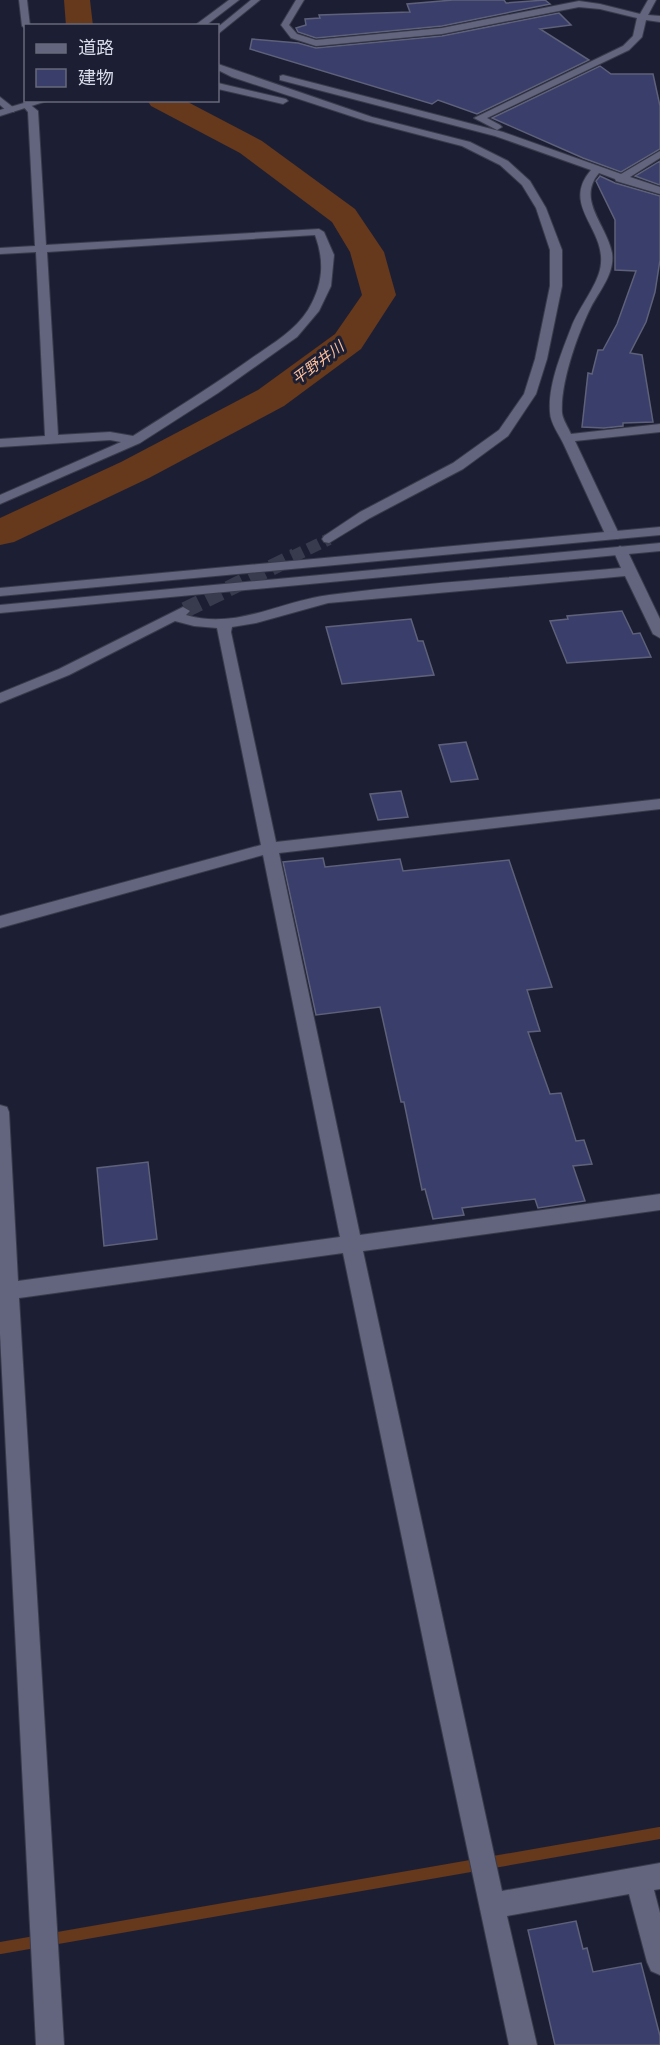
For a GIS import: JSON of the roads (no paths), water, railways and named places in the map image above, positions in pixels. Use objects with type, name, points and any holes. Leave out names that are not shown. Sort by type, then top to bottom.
[{"type":"street","points":[[22,0],[26,24]]},
{"type":"street","points":[[201,24],[235,0]]},
{"type":"street","points":[[219,30],[256,0]]},
{"type":"street","points":[[300,0],[285,25],[288,32],[301,40],[316,43],[442,31],[579,4],[596,4],[642,18],[660,19]]},
{"type":"street","points":[[551,0],[560,9]]},
{"type":"street","points":[[524,143],[519,138],[478,118],[626,48],[637,37],[642,18],[652,0]]},
{"type":"street","points":[[219,62],[499,134],[660,191]]},
{"type":"street","points":[[219,62],[235,75],[369,119],[466,144],[504,164],[526,183],[541,208],[556,250],[556,286],[541,359],[530,394],[504,433],[458,466],[365,516],[329,539]]},
{"type":"street","points":[[219,86],[312,108],[379,113],[524,143]]},
{"type":"street","points":[[0,100],[11,110]]},
{"type":"street","points":[[0,112],[38,102]]},
{"type":"street","points":[[27,105],[33,111],[52,440]]},
{"type":"street","points":[[620,178],[660,154]]},
{"type":"street","points":[[596,170],[587,177],[585,186],[588,212],[608,254],[606,268],[581,317],[555,399],[556,416],[614,536]]},
{"type":"street","points":[[0,251],[319,232],[328,255],[325,286],[313,311],[293,335],[214,390],[135,440],[0,500]]},
{"type":"street","points":[[566,438],[660,428]]},
{"type":"street","points":[[0,443],[110,436],[135,440]]},
{"type":"street","points":[[0,592],[660,531]]},
{"type":"street","points":[[0,609],[660,547]]},
{"type":"street","points":[[620,550],[660,634]]},
{"type":"street","points":[[0,698],[64,672],[180,613],[194,622],[225,624],[252,620],[327,599],[630,571]]},
{"type":"street","points":[[225,624],[224,632],[352,1245],[523,2045]]},
{"type":"street","points":[[0,922],[270,848],[660,804]]},
{"type":"street","points":[[0,1112],[4,1292],[50,2045]]},
{"type":"street","points":[[4,1292],[660,1202]]},
{"type":"street","points":[[491,1901],[649,1878],[660,1962]]},
{"type":"waterway","name":"平野井川","points":[[77,0],[80,24]]},
{"type":"waterway","name":"平野井川","points":[[0,533],[135,470],[271,398],[348,341],[379,295],[367,252],[344,216],[251,147],[165,102]]},
{"type":"waterway","points":[[0,1948],[660,1833]]},
{"type":"tunnel","points":[[292,557],[329,539]]},
{"type":"tunnel","points":[[185,610],[295,556]]}]
